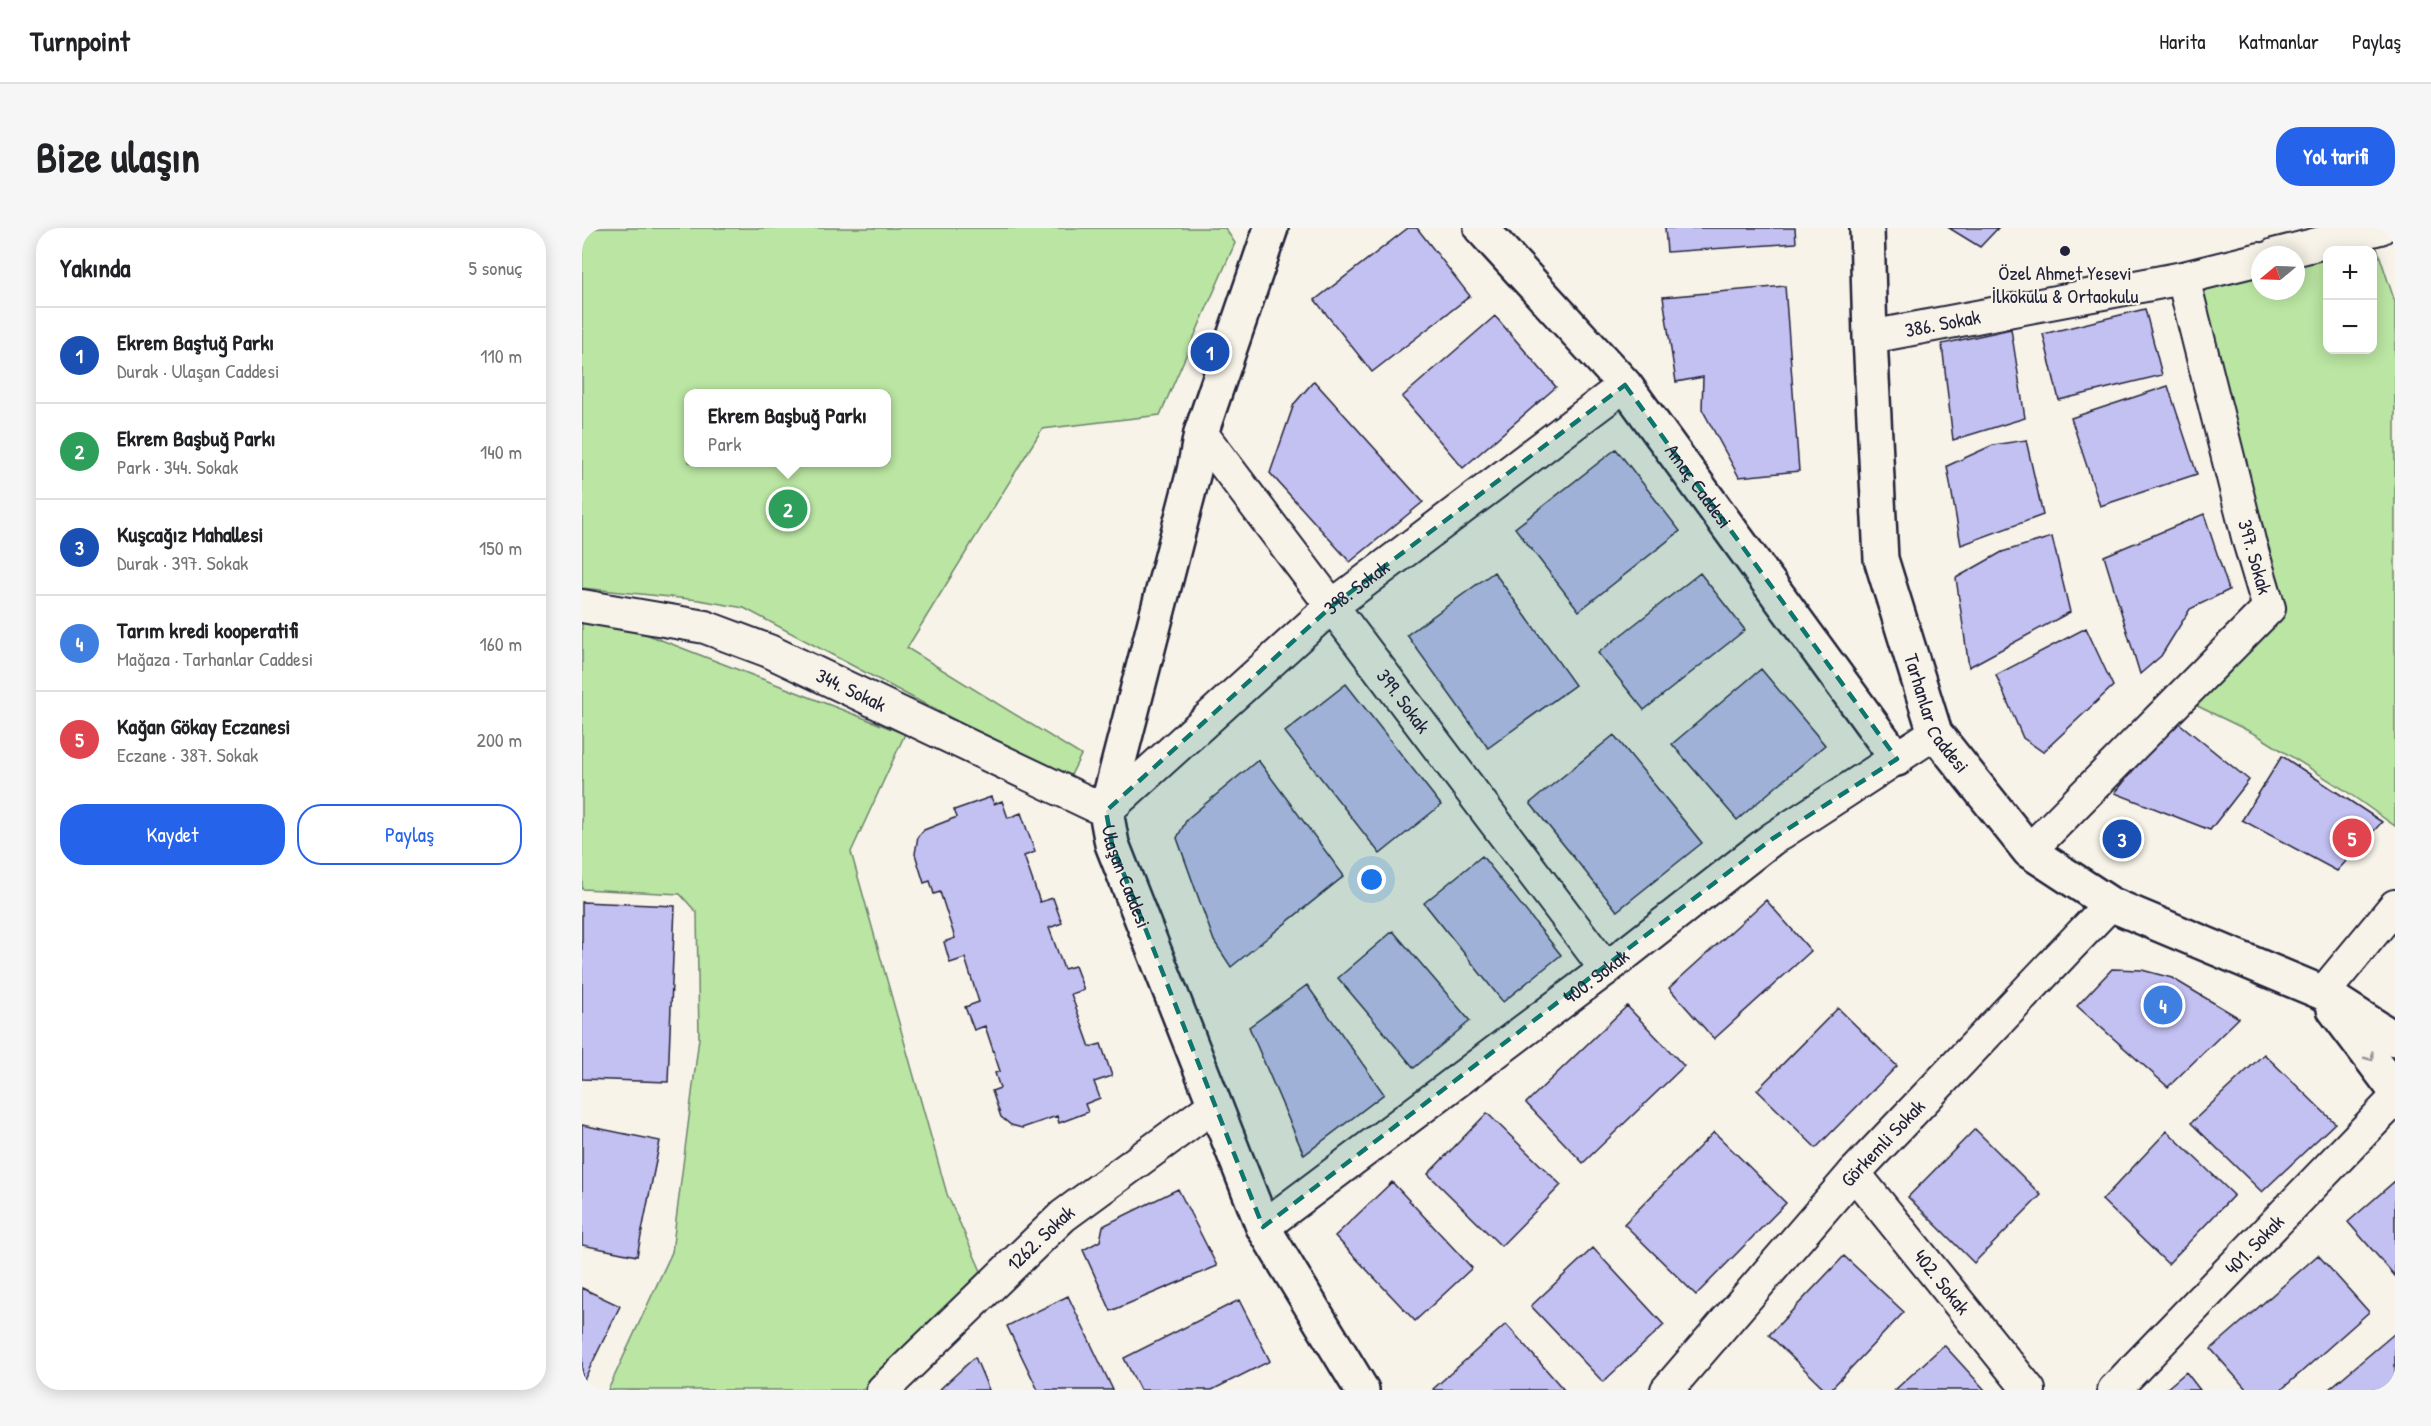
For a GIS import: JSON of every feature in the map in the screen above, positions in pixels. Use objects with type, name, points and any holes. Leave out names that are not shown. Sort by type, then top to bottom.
[{"type":"street","name":"Ulaşan Caddesi","points":[[1271,228],[1201,433],[1194,471],[1106,811],[1112,844],[1213,1106],[1263,1227],[1362,1390]]},
{"type":"street","name":"Amaç Caddesi","points":[[1481,228],[1625,385],[1897,759]]},
{"type":"street","name":"Tarhanlar Caddesi","points":[[1867,228],[1881,559],[1935,733],[2029,851],[2110,904],[2323,993],[2395,1039]]},
{"type":"street","points":[[2305,247],[2380,228]]},
{"type":"street","points":[[2393,228],[2395,234]]},
{"type":"street","name":"386. Sokak","points":[[1870,337],[2183,278],[2251,261]]},
{"type":"street","name":"397. Sokak","points":[[2029,851],[2270,608],[2249,541],[2183,278]]},
{"type":"street","name":"398. Sokak","points":[[1106,811],[1332,606],[1625,385]]},
{"type":"street","name":"399. Sokak","points":[[1201,433],[1606,969]]},
{"type":"street","name":"344. Sokak","points":[[582,606],[705,627],[769,651],[1106,811]]},
{"type":"street","name":"400. Sokak","points":[[1263,1227],[1606,969],[1772,840],[1935,733]]},
{"type":"street","name":"Görkemli Sokak","points":[[1667,1390],[1854,1173],[2110,904]]},
{"type":"street","points":[[2395,906],[2323,993],[2395,1090]]},
{"type":"street","name":"401. Sokak","points":[[2114,1390],[2395,1099]]},
{"type":"street","name":"1262. Sokak","points":[[883,1390],[1063,1216],[1213,1106]]},
{"type":"street","name":"402. Sokak","points":[[1854,1173],[2029,1390]]},
{"type":"highlighted area","points":[[1625,385],[1897,759],[1772,839],[1263,1227],[1112,844],[1106,811],[1332,606]]},
{"type":"green space","points":[[582,228],[1225,228],[1235,243],[1160,415],[1042,429],[907,648],[1081,755],[1070,777],[985,736],[744,608],[699,600],[582,588]]},
{"type":"green space","points":[[2375,242],[2376,246],[2359,246]]},
{"type":"green space","points":[[2377,248],[2395,302],[2395,826],[2343,789],[2257,735],[2183,699],[2280,608],[2196,283],[2251,273],[2251,300],[2305,300],[2305,261],[2323,256],[2323,354],[2377,354]]},
{"type":"green space","points":[[582,622],[643,633],[905,734],[851,852],[947,1194],[981,1271],[863,1390],[608,1390],[672,1252],[699,1038],[697,913],[680,894],[582,889]]},
{"type":"building","points":[[1408,228],[1417,228],[1470,296],[1372,372],[1315,300]]},
{"type":"building","points":[[1665,228],[1795,228],[1796,243],[1667,252]]},
{"type":"building","points":[[1949,228],[1998,228],[1980,247]]},
{"type":"building","points":[[1785,286],[1799,471],[1739,477],[1702,409],[1703,377],[1676,382],[1663,297]]},
{"type":"building","points":[[2145,309],[2162,375],[2059,400],[2043,334]]},
{"type":"building","points":[[1495,316],[1556,387],[1463,468],[1402,397]]},
{"type":"building","points":[[2011,329],[2025,418],[1953,440],[1942,344]]},
{"type":"building","points":[[1314,381],[1423,502],[1350,562],[1270,473],[1294,404]]},
{"type":"building","points":[[2168,386],[2197,474],[2100,506],[2071,418]]},
{"type":"building","points":[[2026,440],[2043,515],[1961,545],[1947,466],[1993,445]]},
{"type":"building","points":[[1616,449],[1680,531],[1579,611],[1515,528]]},
{"type":"building","points":[[2204,514],[2229,590],[2190,609],[2161,656],[2140,674],[2104,556]]},
{"type":"building","points":[[2052,537],[2070,612],[1969,667],[1956,578],[2002,552]]},
{"type":"building","points":[[1494,572],[1575,685],[1488,748],[1407,635]]},
{"type":"building","points":[[1700,573],[1745,630],[1644,710],[1598,653]]},
{"type":"building","points":[[2086,628],[2113,686],[2043,752],[2023,738],[1996,675]]},
{"type":"building","points":[[1761,669],[1825,745],[1737,820],[1672,744]]},
{"type":"building","points":[[1346,684],[1441,805],[1380,854],[1285,732]]},
{"type":"building","points":[[2174,719],[2249,780],[2210,830],[2115,793]]},
{"type":"building","points":[[1614,735],[1702,843],[1617,911],[1530,803]]},
{"type":"building","points":[[2282,756],[2382,822],[2337,871],[2242,820]]},
{"type":"building","points":[[1258,760],[1344,876],[1231,967],[1214,941],[1177,838],[1187,819]]},
{"type":"building","points":[[991,797],[994,804],[1002,801],[1008,818],[1021,813],[1035,852],[1024,856],[1040,902],[1053,898],[1062,923],[1049,928],[1064,969],[1075,966],[1084,990],[1071,994],[1090,1047],[1101,1044],[1112,1076],[1094,1082],[1100,1098],[1085,1104],[1088,1112],[1059,1123],[1057,1116],[1022,1128],[1011,1125],[1001,1117],[992,1091],[1000,1088],[995,1073],[1000,1071],[985,1026],[974,1030],[965,1007],[979,1002],[965,958],[950,963],[944,942],[955,938],[940,892],[934,894],[930,881],[924,883],[915,854],[918,836],[924,830],[957,817],[954,810]]},
{"type":"building","points":[[1482,856],[1561,955],[1503,1002],[1424,903]]},
{"type":"building","points":[[1766,900],[1811,951],[1714,1039],[1669,988]]},
{"type":"building","points":[[582,902],[675,906],[668,1082],[582,1079]]},
{"type":"building","points":[[1393,931],[1470,1021],[1414,1068],[1338,978]]},
{"type":"building","points":[[2112,969],[2142,970],[2172,978],[2239,1018],[2168,1087],[2077,1006]]},
{"type":"building","points":[[1307,985],[1384,1094],[1304,1155],[1249,1027]]},
{"type":"building","points":[[1627,1006],[1684,1066],[1583,1163],[1526,1103]]},
{"type":"building","points":[[1838,1008],[1897,1066],[1816,1148],[1757,1090]]},
{"type":"building","points":[[2264,1054],[2335,1123],[2262,1192],[2191,1123]]},
{"type":"building","points":[[1487,1113],[1561,1185],[1501,1246],[1428,1174]]},
{"type":"building","points":[[582,1125],[660,1141],[637,1256],[582,1245]]},
{"type":"building","points":[[1975,1129],[2041,1195],[1974,1263],[1908,1197]]},
{"type":"building","points":[[2167,1131],[2234,1195],[2168,1264],[2102,1200]]},
{"type":"building","points":[[1714,1132],[1786,1203],[1696,1295],[1624,1224]]},
{"type":"building","points":[[2395,1181],[2395,1276],[2348,1222]]},
{"type":"building","points":[[1392,1182],[1472,1268],[1415,1321],[1335,1236]]},
{"type":"building","points":[[1178,1189],[1217,1266],[1111,1311],[1083,1250],[1100,1241],[1103,1226]]},
{"type":"building","points":[[1593,1248],[1664,1325],[1603,1382],[1531,1306]]},
{"type":"building","points":[[2318,1255],[2369,1312],[2281,1390],[2247,1390],[2211,1349]]},
{"type":"building","points":[[1844,1256],[1904,1312],[1830,1390],[1826,1390],[1769,1335]]},
{"type":"building","points":[[582,1288],[620,1306],[582,1384]]},
{"type":"building","points":[[1068,1296],[1113,1390],[1038,1390],[1007,1326]]},
{"type":"building","points":[[1239,1300],[1270,1361],[1212,1390],[1140,1390],[1124,1358]]},
{"type":"building","points":[[1506,1324],[1564,1390],[1433,1389]]},
{"type":"building","points":[[2395,1333],[2395,1390],[2328,1390]]},
{"type":"building","points":[[1944,1345],[1985,1390],[1895,1390]]},
{"type":"building","points":[[975,1357],[989,1390],[939,1390]]},
{"type":"building","points":[[2186,1372],[2200,1390],[2165,1390]]},
{"type":"place","name":"Özel Ahmet Yesevi İlkokulu & Ortaokulu","points":[[2065,251]]},
{"type":"place","name":"Ekrem Baştuğ Parkı","points":[[1210,352]]},
{"type":"place","name":"Ekrem Başbuğ Parkı","points":[[788,509]]},
{"type":"place","name":"Kağan Gökay Eczanesi","points":[[2352,838]]},
{"type":"place","name":"Kuşcağız Mahallesi","points":[[2122,839]]},
{"type":"place","name":"Tarım kredi kooperatifi","points":[[2163,1005]]}]
